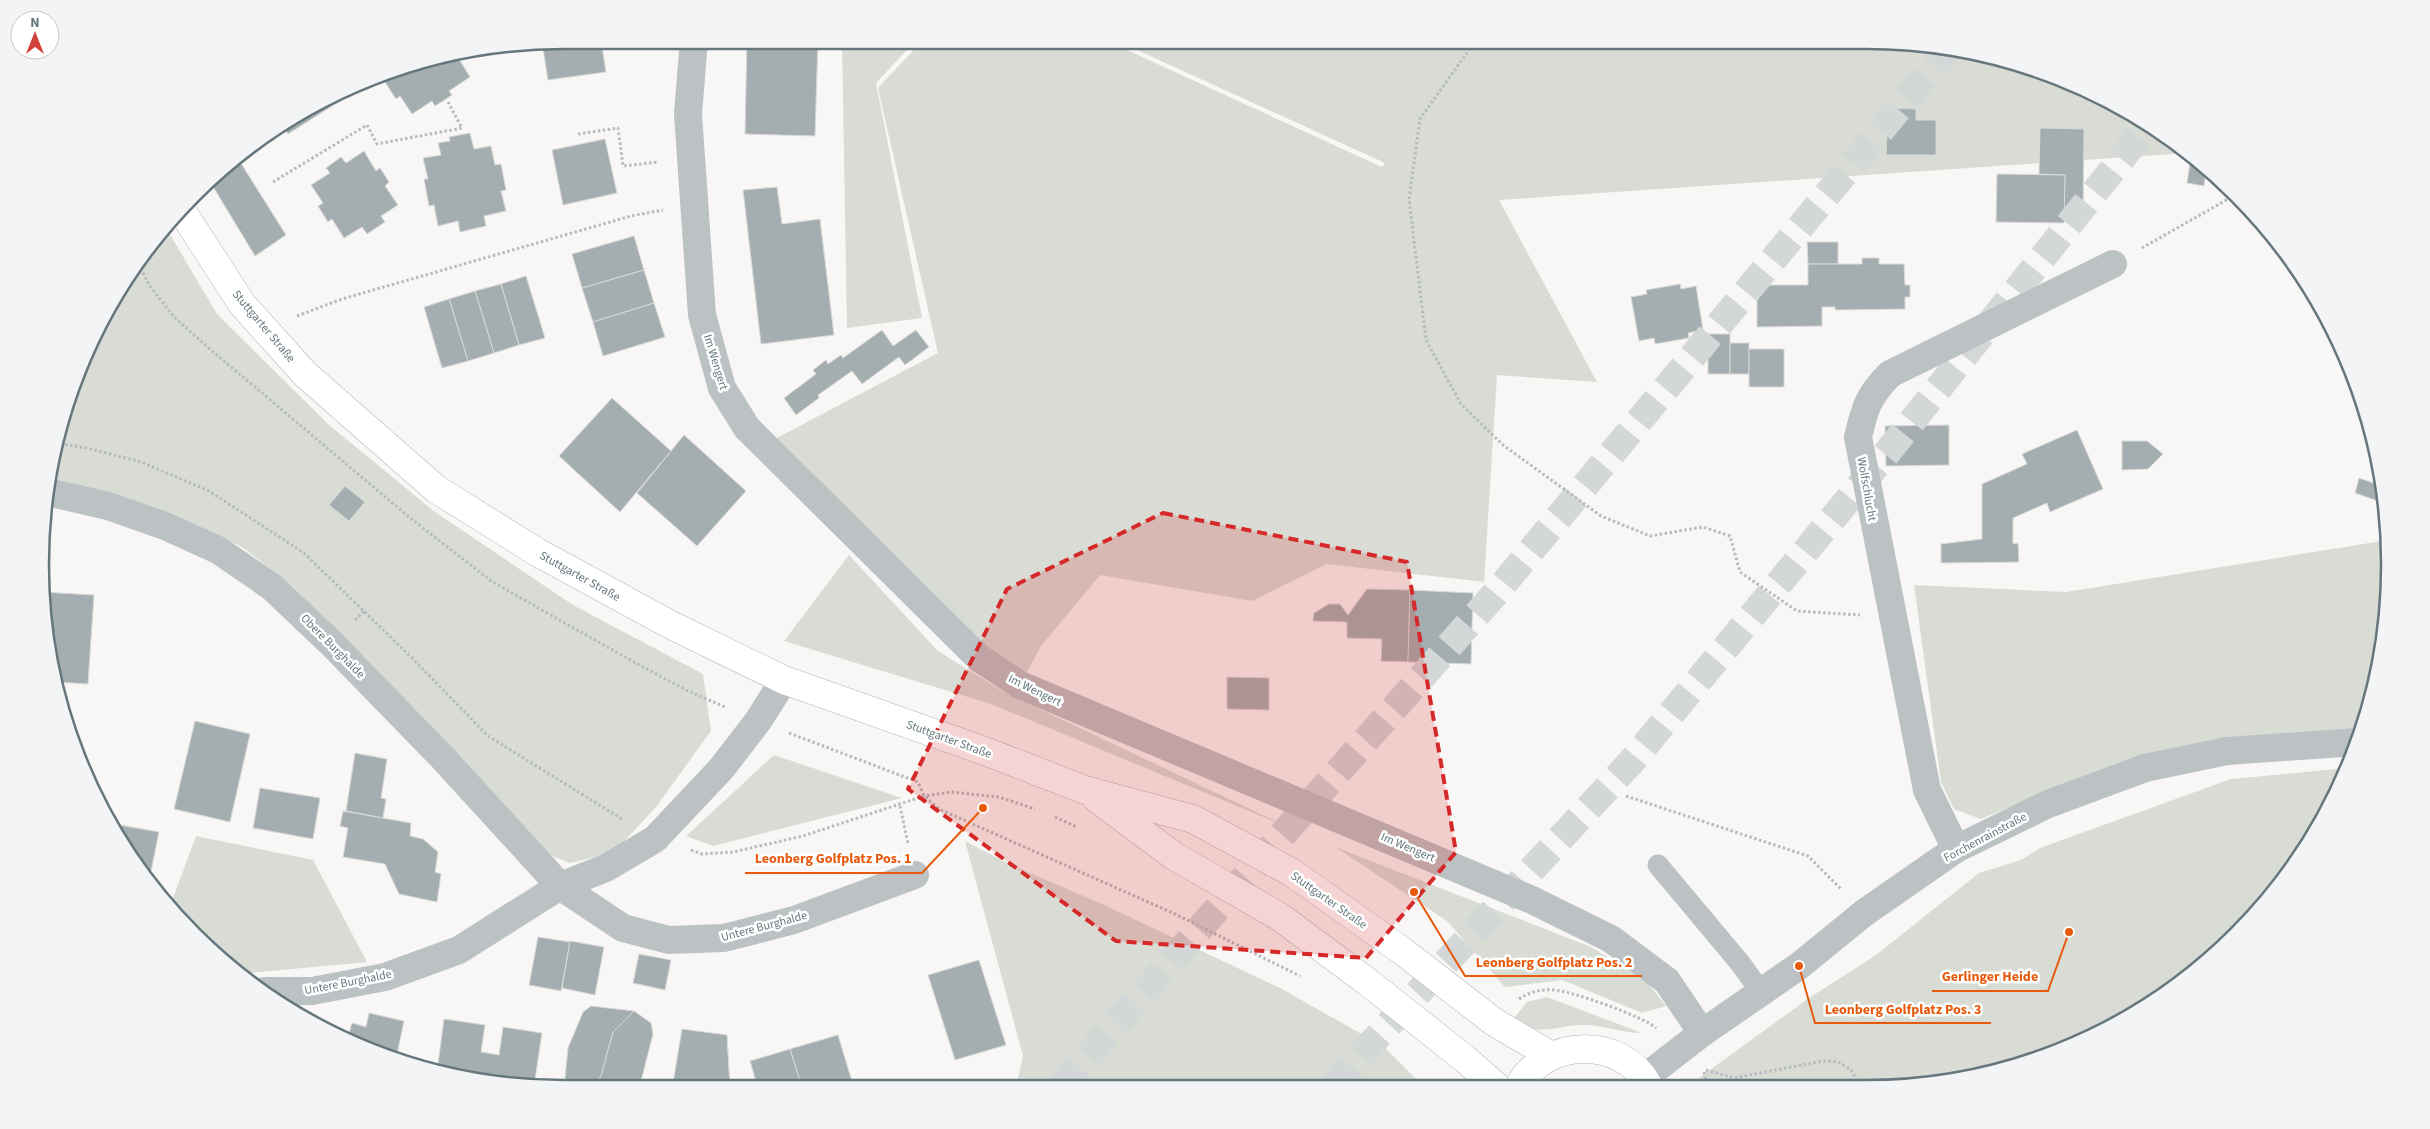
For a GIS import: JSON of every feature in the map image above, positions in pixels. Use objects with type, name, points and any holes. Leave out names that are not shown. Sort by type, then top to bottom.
[{"type":"main road","name":"Stuttgarter Straße","points":[[185,216],[242,304],[305,374],[436,489],[536,552],[671,625],[784,680],[990,753],[1085,790],[1192,819],[1291,872],[1401,950],[1494,1022],[1550,1056]]},
{"type":"main road","name":"Stuttgarter Straße","points":[[1085,790],[1174,856],[1280,917],[1369,983],[1465,1058],[1489,1080]]},
{"type":"main road","points":[[1522,1080],[1525,1074],[1550,1056],[1576,1048],[1602,1050],[1627,1061],[1644,1080]]},
{"type":"street","name":"Im Wengert","points":[[693,49],[688,114],[702,315],[722,388],[747,428],[979,658],[1020,685],[1532,900],[1611,939],[1667,981],[1702,1033]]},
{"type":"street","name":"Wolfschlucht","points":[[1956,849],[1927,790],[1858,437],[1865,407],[1877,387],[1890,374],[2113,264]]},
{"type":"street","name":"Obere Burghalde","points":[[54,494],[108,506],[165,526],[218,550],[272,587],[331,643],[443,758],[560,886]]},
{"type":"street","name":"Untere Burghalde","points":[[275,991],[312,992],[385,977],[458,950],[560,886],[606,868],[655,839],[721,769],[758,721],[784,680]]},
{"type":"street","name":"Forchenrainstraße","points":[[1648,1080],[1679,1051],[1702,1033],[1798,966],[1864,913],[1956,849],[2048,804],[2145,768],[2227,751],[2349,743]]},
{"type":"street","name":"Untere Burghalde","points":[[560,886],[623,928],[670,940],[724,938],[785,922],[914,875]]},
{"type":"lane","points":[[1658,865],[1740,963],[1761,992]]},
{"type":"path","points":[[1470,49],[1420,119],[1409,199],[1426,340],[1461,404],[1503,444],[1601,516],[1650,536],[1703,527],[1730,536],[1740,572],[1797,611],[1853,616],[1891,611]]},
{"type":"path","points":[[273,182],[367,125],[377,144],[462,128],[448,102]]},
{"type":"path","points":[[578,134],[618,128],[623,166],[691,158]]},
{"type":"path","points":[[2113,264],[2229,199]]},
{"type":"path","points":[[271,336],[301,314],[342,299],[631,216]]},
{"type":"path","points":[[63,444],[87,448],[141,462],[209,491],[304,554],[412,658],[488,736],[655,839],[702,854],[733,852],[803,836],[924,796],[951,792],[999,797],[1037,809]]},
{"type":"path","points":[[758,721],[918,782],[924,796],[939,809],[1176,914],[1303,978]]},
{"type":"path","points":[[1626,796],[1808,856],[1864,913]]},
{"type":"path","points":[[1046,812],[1082,829]]},
{"type":"path","points":[[1494,1022],[1520,998],[1537,990],[1556,990],[1650,1023],[1679,1051]]},
{"type":"path","points":[[1706,1080],[1704,1069],[1734,1078],[1822,1061],[1838,1062],[1851,1070],[1857,1080]]},
{"type":"highlighted area","points":[[1163,513],[1407,562],[1456,852],[1366,958],[1116,941],[908,789],[1007,589]]},
{"type":"shaded area","points":[[842,49],[908,49],[876,83],[922,318],[847,328]]},
{"type":"shaded area","points":[[915,49],[1125,49],[1382,167],[1385,163],[1135,49],[1899,50],[1933,53],[1966,59],[1999,66],[2031,76],[2094,102],[2152,136],[2177,154],[1499,200],[1597,382],[1497,375],[1484,582],[1327,564],[1252,601],[1100,575],[1041,646],[1020,685],[771,441],[938,353],[878,88]]},
{"type":"shaded area","points":[[169,233],[217,314],[329,425],[435,512],[573,605],[703,674],[711,731],[656,807],[613,853],[570,863],[539,851],[291,585],[242,547],[194,524],[124,497],[56,480],[66,431],[76,399],[102,336],[136,278]]},
{"type":"shaded area","points":[[2380,541],[2380,598],[2377,632],[2364,698],[2353,732],[2040,795],[1981,819],[1954,809],[1941,782],[1914,585],[2066,592]]},
{"type":"shaded area","points":[[849,555],[938,651],[1002,691],[1290,828],[991,704],[784,641]]},
{"type":"shaded area","points":[[774,755],[902,798],[713,846],[686,836]]},
{"type":"shaded area","points":[[2339,769],[2328,793],[2294,851],[2253,905],[2206,952],[2179,974],[2123,1011],[2094,1027],[2031,1053],[1999,1063],[1933,1076],[1866,1080],[1696,1080],[1809,998],[1876,955],[1979,873],[2021,860],[2040,848],[2231,779]]},
{"type":"shaded area","points":[[196,836],[313,860],[367,962],[250,973],[224,952],[173,899]]},
{"type":"shaded area","points":[[965,841],[1009,864],[1102,904],[1280,988],[1383,1046],[1417,1080],[1018,1080],[1023,1056]]},
{"type":"shaded area","points":[[1335,847],[1591,947],[1646,981],[1666,1006],[1642,1013],[1562,980],[1505,987],[1447,921]]},
{"type":"shaded area","points":[[1547,997],[1642,1033],[1588,1025],[1542,1030],[1523,1027],[1511,1022],[1527,1002]]},
{"type":"building","points":[[602,49],[606,72],[548,80],[543,50]]},
{"type":"building","points":[[747,49],[818,49],[815,136],[745,134]]},
{"type":"building","points":[[460,60],[470,77],[449,91],[452,95],[435,106],[432,101],[412,114],[400,96],[396,99],[385,81],[431,66]]},
{"type":"building","points":[[343,99],[343,99],[288,134],[286,131]]},
{"type":"building","points":[[1880,108],[1916,109],[1916,120],[1936,120],[1936,155],[1886,155],[1887,131],[1879,131]]},
{"type":"building","points":[[2040,128],[2084,129],[2083,214],[2064,214],[2065,175],[2039,174]]},
{"type":"building","points":[[470,133],[474,149],[491,146],[495,165],[501,164],[506,190],[501,191],[506,211],[484,216],[486,226],[460,232],[458,221],[438,226],[434,205],[429,206],[424,179],[428,179],[423,158],[441,155],[438,143],[450,141],[449,137]]},
{"type":"building","points":[[605,139],[617,193],[563,205],[552,150]]},
{"type":"building","points":[[364,151],[376,171],[380,168],[389,182],[385,186],[398,205],[381,216],[385,222],[367,234],[362,227],[344,238],[332,219],[328,222],[318,206],[323,203],[311,185],[330,173],[326,168],[341,157],[346,163]]},
{"type":"building","points":[[241,163],[286,235],[255,256],[213,187]]},
{"type":"building","points":[[2190,164],[2205,176],[2204,186],[2187,183]]},
{"type":"building","points":[[1997,174],[2065,175],[2064,223],[1996,222]]},
{"type":"building","points":[[777,187],[782,224],[820,219],[834,335],[761,344],[743,190]]},
{"type":"building","points":[[634,236],[644,270],[582,288],[572,254]]},
{"type":"building","points":[[1807,242],[1838,242],[1838,264],[1808,264]]},
{"type":"building","points":[[1862,258],[1879,258],[1879,264],[1904,264],[1905,285],[1910,285],[1910,297],[1905,297],[1905,309],[1835,310],[1835,307],[1822,307],[1822,326],[1757,327],[1757,285],[1808,285],[1808,264],[1862,264]]},
{"type":"building","points":[[644,270],[654,303],[593,322],[582,288]]},
{"type":"building","points":[[526,276],[545,338],[519,345],[501,284]]},
{"type":"building","points":[[501,284],[519,345],[494,353],[475,291]]},
{"type":"building","points":[[1680,284],[1681,289],[1696,286],[1703,330],[1688,333],[1689,338],[1655,344],[1654,338],[1639,341],[1631,297],[1647,294],[1646,290]]},
{"type":"building","points":[[475,291],[494,353],[468,361],[449,299]]},
{"type":"building","points":[[449,299],[468,361],[442,368],[424,307]]},
{"type":"building","points":[[654,303],[665,337],[603,356],[593,322]]},
{"type":"building","points":[[882,330],[893,346],[916,330],[929,347],[905,365],[899,357],[862,384],[852,371],[818,395],[819,398],[796,415],[784,398],[816,374],[813,370],[826,360],[828,364],[841,355],[843,358]]},
{"type":"building","points":[[1708,334],[1730,334],[1730,374],[1708,374]]},
{"type":"building","points":[[1730,343],[1749,343],[1749,374],[1730,374]]},
{"type":"building","points":[[1749,349],[1784,349],[1784,387],[1749,387]]},
{"type":"building","points":[[612,398],[671,451],[620,512],[559,456]]},
{"type":"building","points":[[1949,425],[1949,465],[1886,466],[1885,426]]},
{"type":"building","points":[[2077,430],[2103,489],[2050,512],[2047,503],[2013,518],[2013,544],[2018,543],[2019,562],[1941,563],[1941,544],[1982,539],[1982,484],[2027,464],[2022,454]]},
{"type":"building","points":[[684,435],[746,491],[697,546],[637,493]]},
{"type":"building","points":[[2122,441],[2147,441],[2163,454],[2148,469],[2122,470]]},
{"type":"building","points":[[2359,478],[2375,483],[2377,501],[2355,493]]},
{"type":"building","points":[[345,486],[365,502],[349,521],[329,505]]},
{"type":"building","points":[[1367,589],[1410,590],[1408,662],[1381,661],[1382,639],[1347,638],[1347,622],[1313,621],[1314,613],[1329,604],[1340,604],[1348,615]]},
{"type":"building","points":[[1410,590],[1473,593],[1471,664],[1408,662]]},
{"type":"building","points":[[50,592],[94,595],[88,684],[63,682],[53,632]]},
{"type":"building","points":[[1227,677],[1269,678],[1269,710],[1227,709]]},
{"type":"building","points":[[195,721],[250,734],[230,822],[174,809]]},
{"type":"building","points":[[355,753],[387,759],[381,798],[386,799],[383,818],[346,811]]},
{"type":"building","points":[[260,788],[320,798],[313,839],[253,828]]},
{"type":"building","points":[[343,811],[411,823],[410,836],[423,839],[438,852],[435,872],[441,874],[437,902],[399,894],[385,864],[343,857],[348,828],[340,826]]},
{"type":"building","points":[[120,825],[159,832],[151,872]]},
{"type":"building","points":[[538,937],[570,942],[561,991],[529,985]]},
{"type":"building","points":[[570,941],[604,947],[595,995],[562,988]]},
{"type":"building","points":[[639,954],[671,960],[665,990],[633,983]]},
{"type":"building","points":[[979,960],[1006,1045],[955,1060],[928,975]]},
{"type":"building","points":[[591,1006],[634,1011],[613,1032],[601,1076],[598,1080],[567,1080],[565,1078],[568,1048],[583,1012]]},
{"type":"building","points":[[634,1011],[651,1023],[653,1034],[641,1080],[598,1080],[601,1076],[613,1032]]},
{"type":"building","points":[[369,1013],[404,1021],[397,1052],[349,1033],[352,1023],[366,1027]]},
{"type":"building","points":[[444,1019],[485,1025],[481,1052],[499,1055],[503,1027],[542,1033],[535,1079],[497,1076],[438,1064]]},
{"type":"building","points":[[682,1029],[727,1035],[730,1080],[674,1080]]},
{"type":"building","points":[[838,1035],[852,1080],[800,1080],[790,1049]]},
{"type":"building","points":[[790,1049],[800,1080],[756,1080],[750,1061]]},
{"type":"tunnel","points":[[1066,1080],[1495,594],[1943,55]]},
{"type":"tunnel","points":[[1338,1080],[1632,761],[1890,449],[2144,131]]},
{"type":"place","name":"Leonberg Golfplatz Pos. 1","points":[[983,808]]},
{"type":"place","name":"Leonberg Golfplatz Pos. 2","points":[[1414,892]]},
{"type":"place","name":"Gerlinger Heide","points":[[2069,932]]},
{"type":"place","name":"Leonberg Golfplatz Pos. 3","points":[[1799,966]]}]
